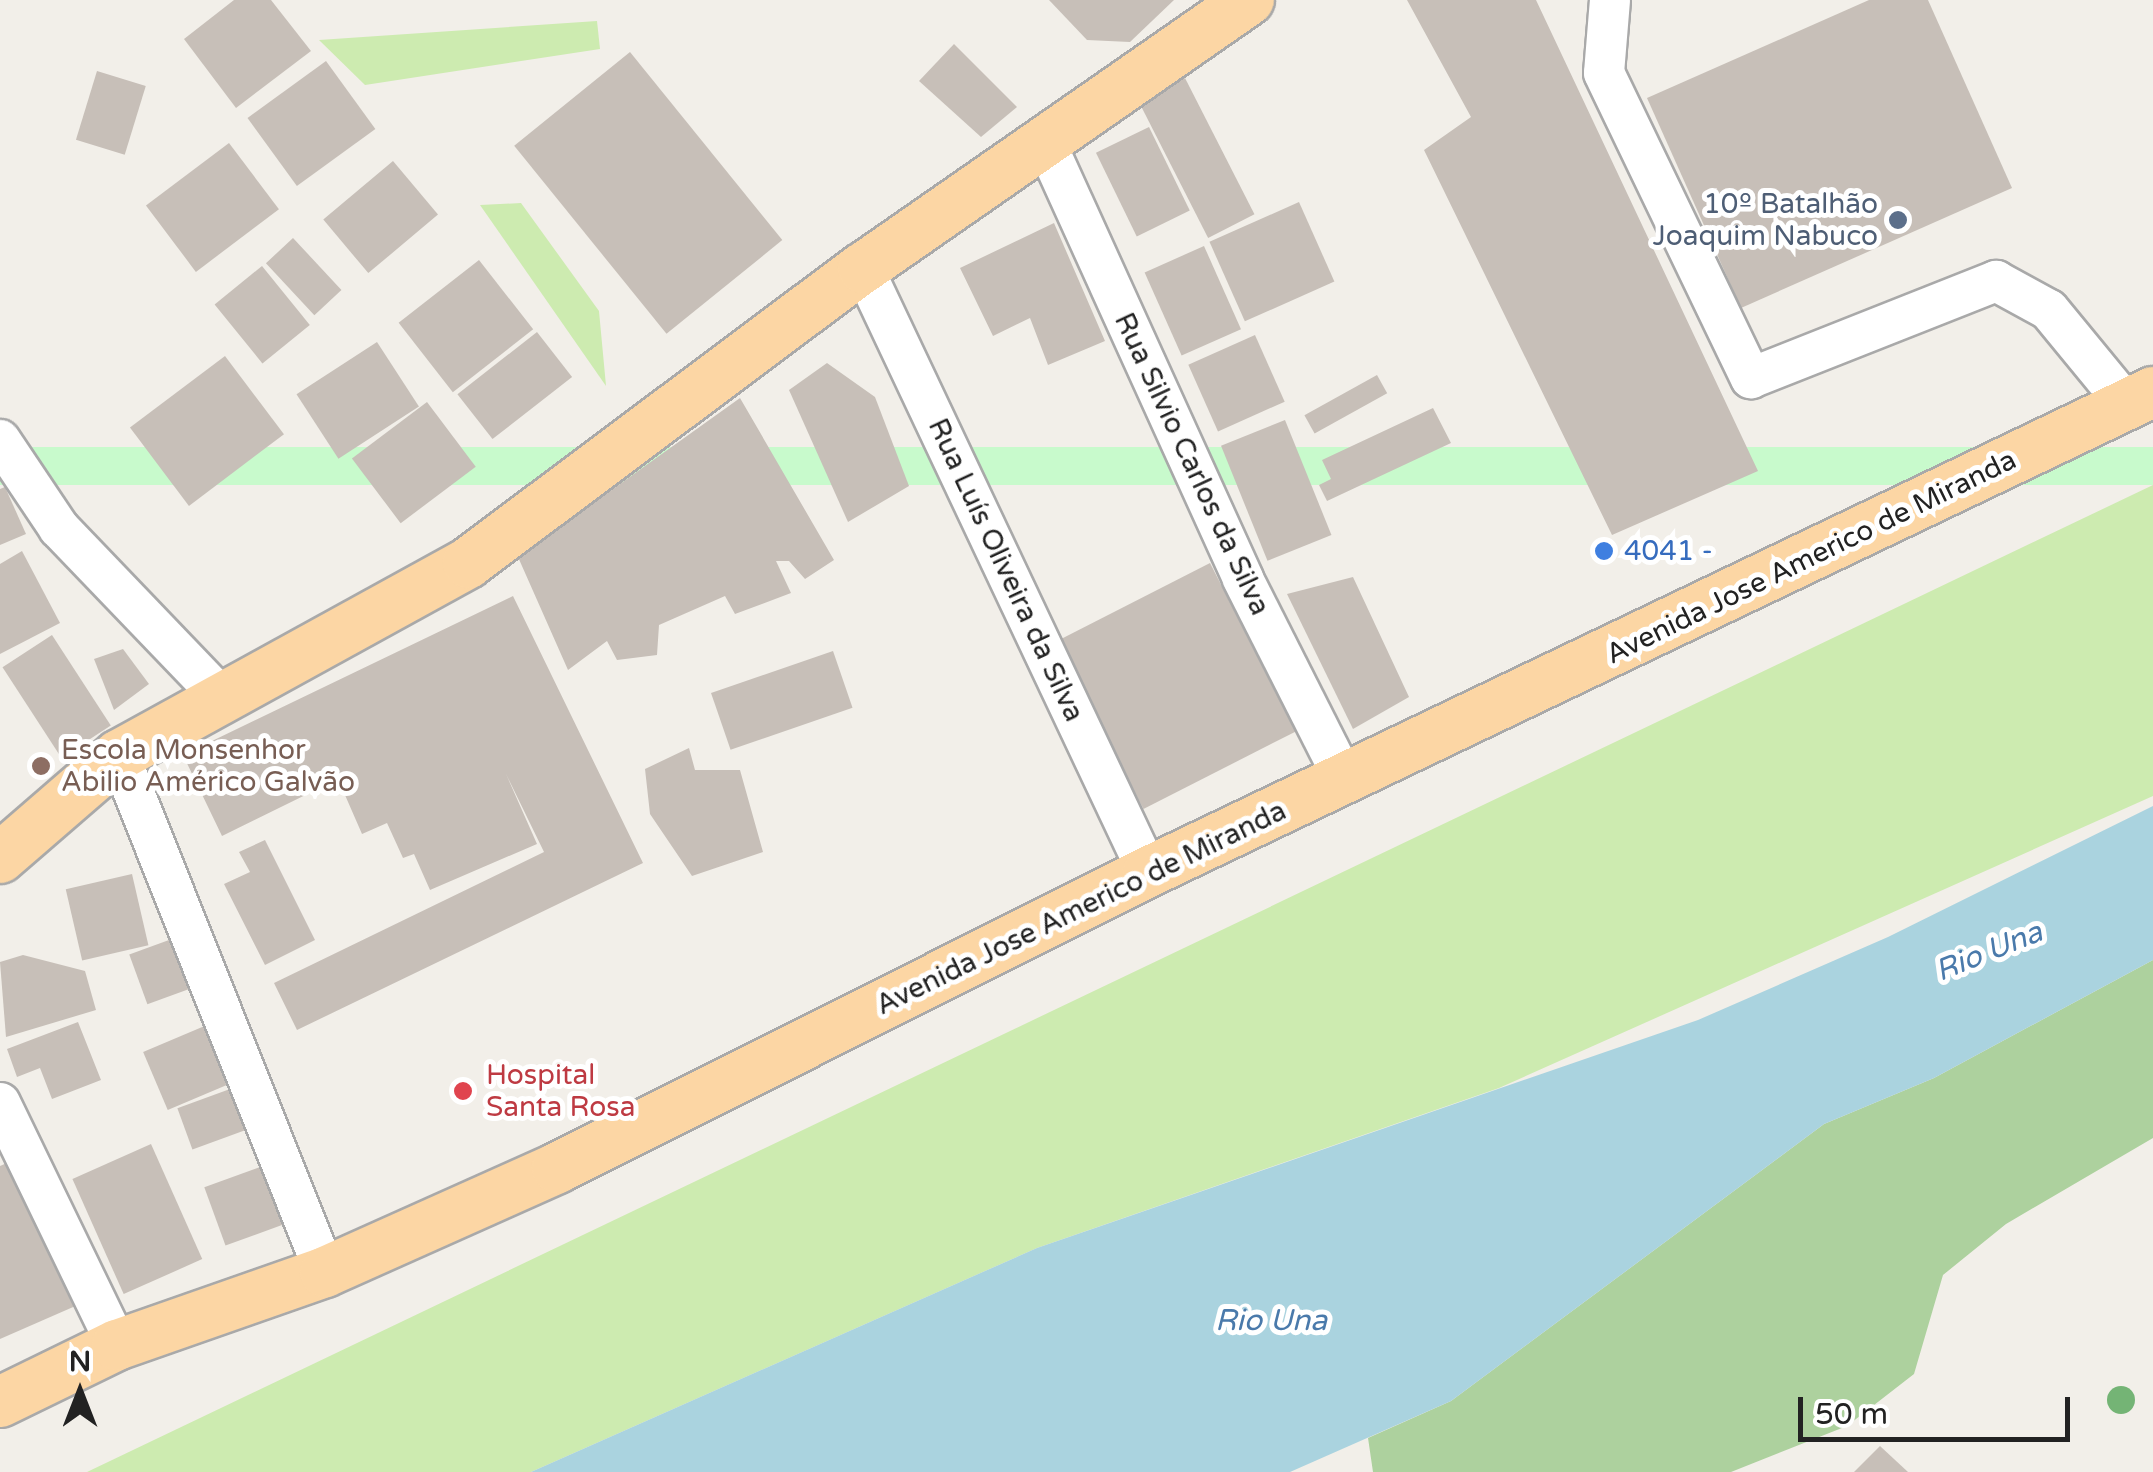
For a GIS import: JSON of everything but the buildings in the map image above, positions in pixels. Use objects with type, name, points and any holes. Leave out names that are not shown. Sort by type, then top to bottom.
[{"type":"main road","points":[[0,858],[119,755],[468,562],[862,268],[1249,0]]},
{"type":"main road","name":"Avenida Jose Americo de Miranda","points":[[0,1402],[116,1345],[325,1272],[557,1168],[1148,872],[2140,398]]},
{"type":"street","points":[[1610,0],[1604,73],[1751,378],[1996,281],[2049,310],[2140,398]]},
{"type":"street","name":"Rua Silvio Carlos da Silva","points":[[1046,144],[1243,580],[1345,781]]},
{"type":"street","name":"Rua Luís Oliveira da Silva","points":[[862,268],[1148,872]]},
{"type":"street","points":[[0,440],[59,528],[222,698]]},
{"type":"street","points":[[119,755],[325,1272]]},
{"type":"street","points":[[0,1103],[116,1345]]},
{"type":"green space","points":[[597,21],[600,49],[365,85],[319,40]]},
{"type":"green space","points":[[521,203],[599,311],[606,386],[480,205]]},
{"type":"green space","points":[[0,447],[2153,447],[2153,485],[0,485]]},
{"type":"green space","points":[[2153,485],[2153,796],[1499,1088],[1037,1248],[531,1472],[87,1472]]},
{"type":"green space","points":[[2153,960],[2153,1138],[2006,1224],[1943,1275],[1914,1374],[1847,1426],[1731,1472],[1373,1472],[1368,1438],[1451,1401],[1824,1124],[1934,1078]]},
{"type":"water","name":"Rio Una","points":[[2153,806],[2153,960],[1934,1078],[1824,1124],[1451,1401],[1290,1472],[531,1472],[1037,1248],[1698,1020],[1888,937]]},
{"type":"place","name":"10º Batalhão Joaquim Nabuco","points":[[1898,220]]},
{"type":"place","name":"4041 -","points":[[1604,551]]},
{"type":"place","name":"Escola Monsenhor Abilio Américo Galvão","points":[[41,766]]},
{"type":"place","name":"Hospital Santa Rosa","points":[[463,1091]]}]
